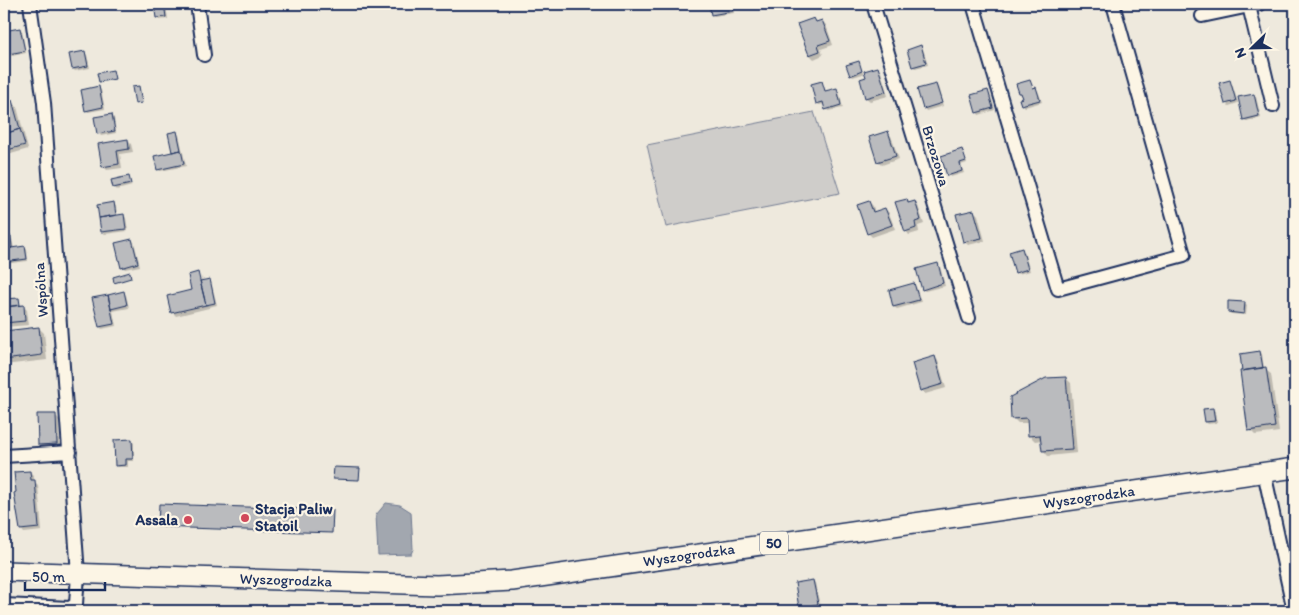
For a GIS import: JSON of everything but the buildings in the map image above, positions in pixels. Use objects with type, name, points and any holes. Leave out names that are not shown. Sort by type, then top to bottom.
[{"type":"main road","name":"Wyszogrodzka","points":[[4,571],[438,585],[512,581],[1295,468]]},
{"type":"street","name":"Wspólna","points":[[30,4],[44,103],[78,574]]},
{"type":"street","points":[[196,4],[204,55]]},
{"type":"street","name":"Brzozowa","points":[[873,4],[968,318]]},
{"type":"street","points":[[973,4],[1058,289],[1184,255],[1113,4]]},
{"type":"street","points":[[1202,16],[1254,5],[1273,106]]},
{"type":"street","points":[[4,456],[70,452]]},
{"type":"street","points":[[1264,472],[1294,611]]},
{"type":"street","points":[[4,604],[70,608],[76,604],[78,574]]},
{"type":"shaded area","points":[[814,112],[840,193],[666,227],[647,145]]},
{"type":"shaded area","points":[[386,503],[400,505],[411,512],[413,549],[411,554],[378,555],[376,515]]},
{"type":"place","name":"Stacja Paliw Statoil","points":[[245,518]]},
{"type":"place","name":"Assala","points":[[188,520]]}]
